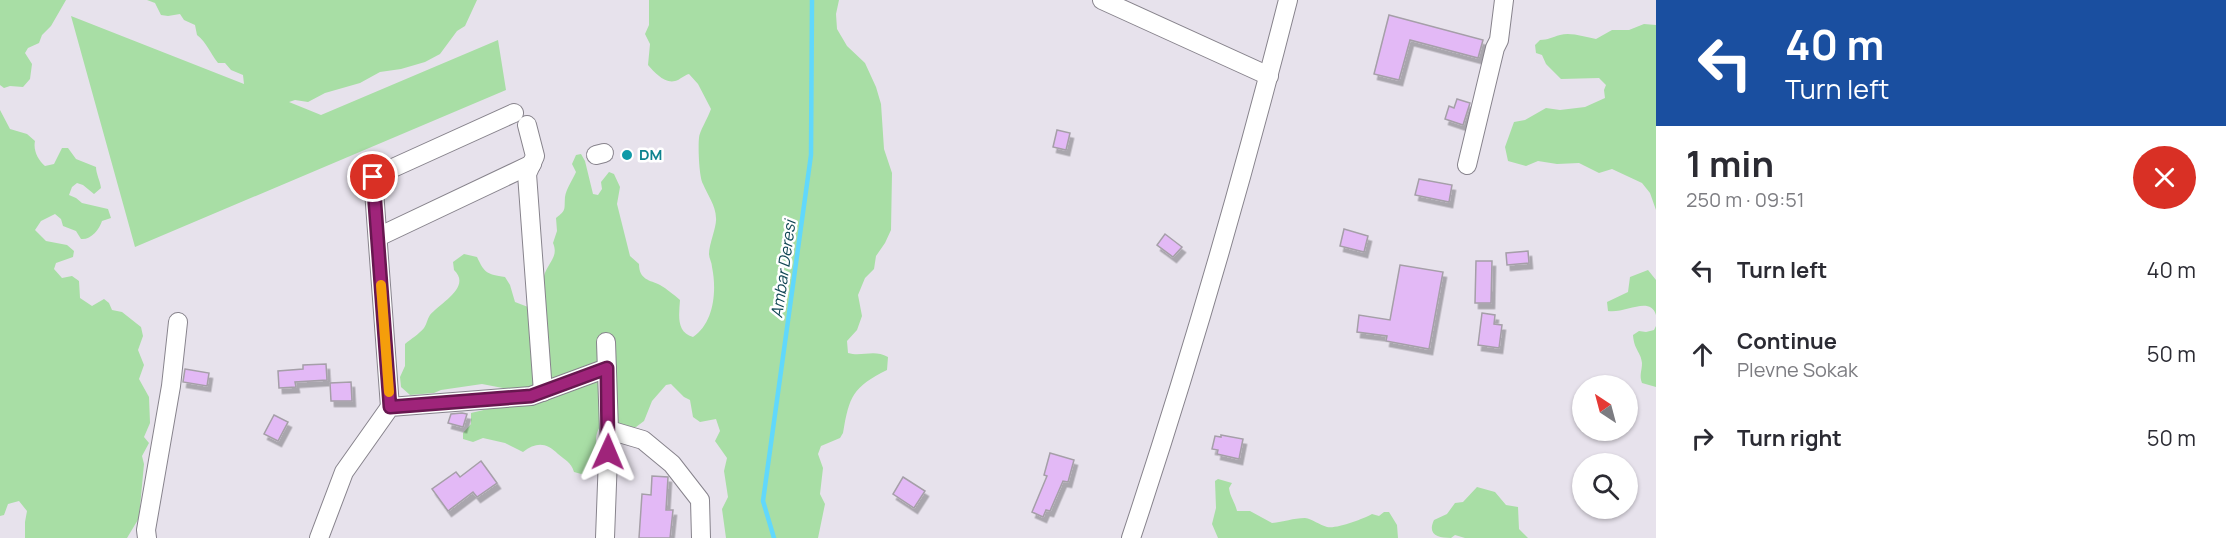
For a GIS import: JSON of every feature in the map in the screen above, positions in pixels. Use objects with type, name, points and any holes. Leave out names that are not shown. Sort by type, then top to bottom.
[{"type":"street","points":[[1102,0],[1269,76]]},
{"type":"street","points":[[1131,538],[1162,444],[1269,76],[1288,0]]},
{"type":"street","points":[[1467,165],[1495,48],[1500,40],[1504,0]]},
{"type":"street","points":[[319,538],[344,472],[390,407],[373,177],[520,119],[535,156],[527,174],[543,392]]},
{"type":"street","points":[[378,237],[532,164]]},
{"type":"street","points":[[147,538],[146,530],[171,386],[178,322]]},
{"type":"street","points":[[605,538],[609,430],[606,342]]},
{"type":"street","points":[[390,407],[531,396],[607,368]]},
{"type":"street","points":[[609,430],[643,440],[672,464],[700,500],[701,538]]},
{"type":"green space","points":[[0,0],[66,0],[39,43],[28,48],[25,53],[32,64],[30,79],[23,87],[4,88],[0,85]]},
{"type":"green space","points":[[147,0],[477,0],[465,26],[457,31],[440,54],[425,62],[380,72],[360,83],[325,93],[308,102],[295,100],[289,102],[321,115],[498,40],[506,90],[135,247],[71,16],[244,84],[243,75],[231,70],[225,63],[218,63],[197,35],[195,25],[184,20],[180,14],[161,15],[155,3]]},
{"type":"green space","points":[[649,0],[839,0],[836,14],[837,29],[847,46],[865,63],[876,87],[881,104],[884,149],[892,173],[891,230],[876,256],[874,269],[865,278],[858,295],[862,316],[857,330],[847,341],[848,353],[878,354],[888,357],[887,370],[867,382],[855,394],[840,438],[821,446],[818,454],[823,468],[820,494],[825,504],[818,538],[726,538],[722,509],[728,497],[724,471],[727,458],[715,441],[720,431],[716,419],[700,422],[693,417],[690,400],[671,384],[666,385],[652,401],[644,421],[636,427],[626,429],[606,416],[597,433],[594,463],[585,475],[574,472],[568,462],[545,445],[532,446],[523,452],[505,443],[483,438],[473,442],[463,439],[463,433],[471,424],[471,413],[492,408],[508,389],[482,384],[410,395],[401,387],[400,377],[405,366],[405,344],[422,330],[430,315],[457,289],[459,276],[454,270],[453,262],[464,254],[477,257],[487,272],[505,277],[515,302],[528,307],[545,296],[544,276],[555,252],[553,243],[557,231],[556,218],[565,207],[568,187],[576,172],[572,164],[576,155],[581,154],[585,161],[593,194],[598,195],[602,189],[601,182],[609,172],[614,174],[620,187],[617,204],[630,256],[639,264],[643,276],[680,300],[680,322],[684,331],[693,337],[706,324],[714,296],[709,254],[716,214],[702,180],[699,135],[711,109],[698,84],[689,74],[677,80],[667,81],[648,65],[650,44],[645,34],[649,25]]},
{"type":"green space","points":[[1644,24],[1656,25],[1656,210],[1650,193],[1642,183],[1612,169],[1599,173],[1579,163],[1557,164],[1538,161],[1526,166],[1508,161],[1505,147],[1514,122],[1525,120],[1546,108],[1560,110],[1585,107],[1605,98],[1606,85],[1599,78],[1561,79],[1546,64],[1542,55],[1536,53],[1535,45],[1540,40],[1564,34],[1596,39],[1612,30],[1629,30]]},
{"type":"green space","points":[[0,110],[10,129],[27,134],[35,141],[37,155],[45,166],[54,164],[62,148],[68,148],[76,159],[96,167],[101,188],[94,194],[77,183],[72,187],[69,195],[82,203],[108,209],[111,218],[102,221],[94,234],[85,239],[81,239],[76,231],[63,226],[61,219],[55,214],[41,221],[35,230],[46,241],[67,245],[74,251],[73,257],[56,263],[54,269],[62,278],[72,276],[79,281],[80,298],[92,306],[104,299],[112,310],[122,312],[141,327],[143,336],[138,350],[144,365],[139,379],[149,397],[150,423],[144,437],[149,443],[142,456],[144,464],[139,518],[127,538],[25,538],[27,511],[19,501],[8,504],[4,515],[0,516]]},
{"type":"green space","points":[[1648,270],[1656,280],[1656,315],[1648,306],[1608,311],[1607,302],[1628,292],[1630,277]]},
{"type":"green space","points":[[1656,326],[1656,387],[1642,383],[1642,363],[1633,335],[1639,331],[1654,330]]},
{"type":"green space","points":[[1218,479],[1232,483],[1229,488],[1237,511],[1250,511],[1272,523],[1305,518],[1327,527],[1337,527],[1372,514],[1379,516],[1384,512],[1389,512],[1397,525],[1398,538],[1218,538],[1212,524],[1216,508],[1215,481]]},
{"type":"green space","points":[[1477,487],[1495,492],[1506,505],[1518,507],[1519,529],[1528,538],[1465,538],[1455,535],[1446,538],[1435,535],[1432,529],[1434,520],[1447,514],[1455,503],[1463,502]]},
{"type":"building","points":[[1389,15],[1483,40],[1478,58],[1410,40],[1399,80],[1374,74]]},
{"type":"building","points":[[1457,99],[1470,103],[1463,125],[1445,119],[1449,106],[1454,108]]},
{"type":"building","points":[[1057,130],[1070,133],[1066,150],[1053,147]]},
{"type":"building","points":[[1419,179],[1452,185],[1449,202],[1415,195]]},
{"type":"building","points":[[1344,229],[1368,236],[1364,252],[1340,246]]},
{"type":"building","points":[[1165,234],[1182,247],[1173,257],[1157,245]]},
{"type":"building","points":[[1528,251],[1529,263],[1507,265],[1506,253]]},
{"type":"building","points":[[1476,261],[1492,261],[1491,303],[1475,303]]},
{"type":"building","points":[[1400,265],[1443,272],[1429,349],[1386,341],[1387,336],[1357,332],[1359,315],[1390,320]]},
{"type":"building","points":[[1482,313],[1495,315],[1494,324],[1502,325],[1499,348],[1478,345]]},
{"type":"building","points":[[326,364],[327,380],[295,382],[296,387],[279,388],[278,371],[303,369],[303,365]]},
{"type":"building","points":[[185,369],[209,373],[207,386],[183,382]]},
{"type":"building","points":[[351,382],[352,401],[331,401],[330,383]]},
{"type":"building","points":[[451,414],[467,414],[463,427],[448,423]]},
{"type":"building","points":[[274,415],[288,422],[278,441],[264,434]]},
{"type":"building","points":[[1221,435],[1243,439],[1239,459],[1217,454],[1218,450],[1212,449],[1215,436],[1221,437]]},
{"type":"building","points":[[1050,453],[1074,460],[1068,482],[1063,481],[1050,511],[1046,510],[1043,517],[1032,512],[1047,476],[1044,475]]},
{"type":"building","points":[[481,461],[497,483],[477,497],[473,492],[448,511],[432,489],[456,472],[460,477]]},
{"type":"building","points":[[652,476],[668,477],[666,510],[673,510],[670,538],[639,538],[642,494],[651,495]]},
{"type":"building","points":[[903,477],[925,491],[914,508],[893,494]]},
{"type":"waterway","name":"Ambar Deresi","points":[[774,538],[763,501],[811,155],[812,0]]},
{"type":"slow traffic","points":[[381,285],[389,392]]},
{"type":"place","name":"DM","points":[[627,155]]},
{"type":"route","points":[[373,177],[390,407],[531,396],[607,368],[608,452]]}]
